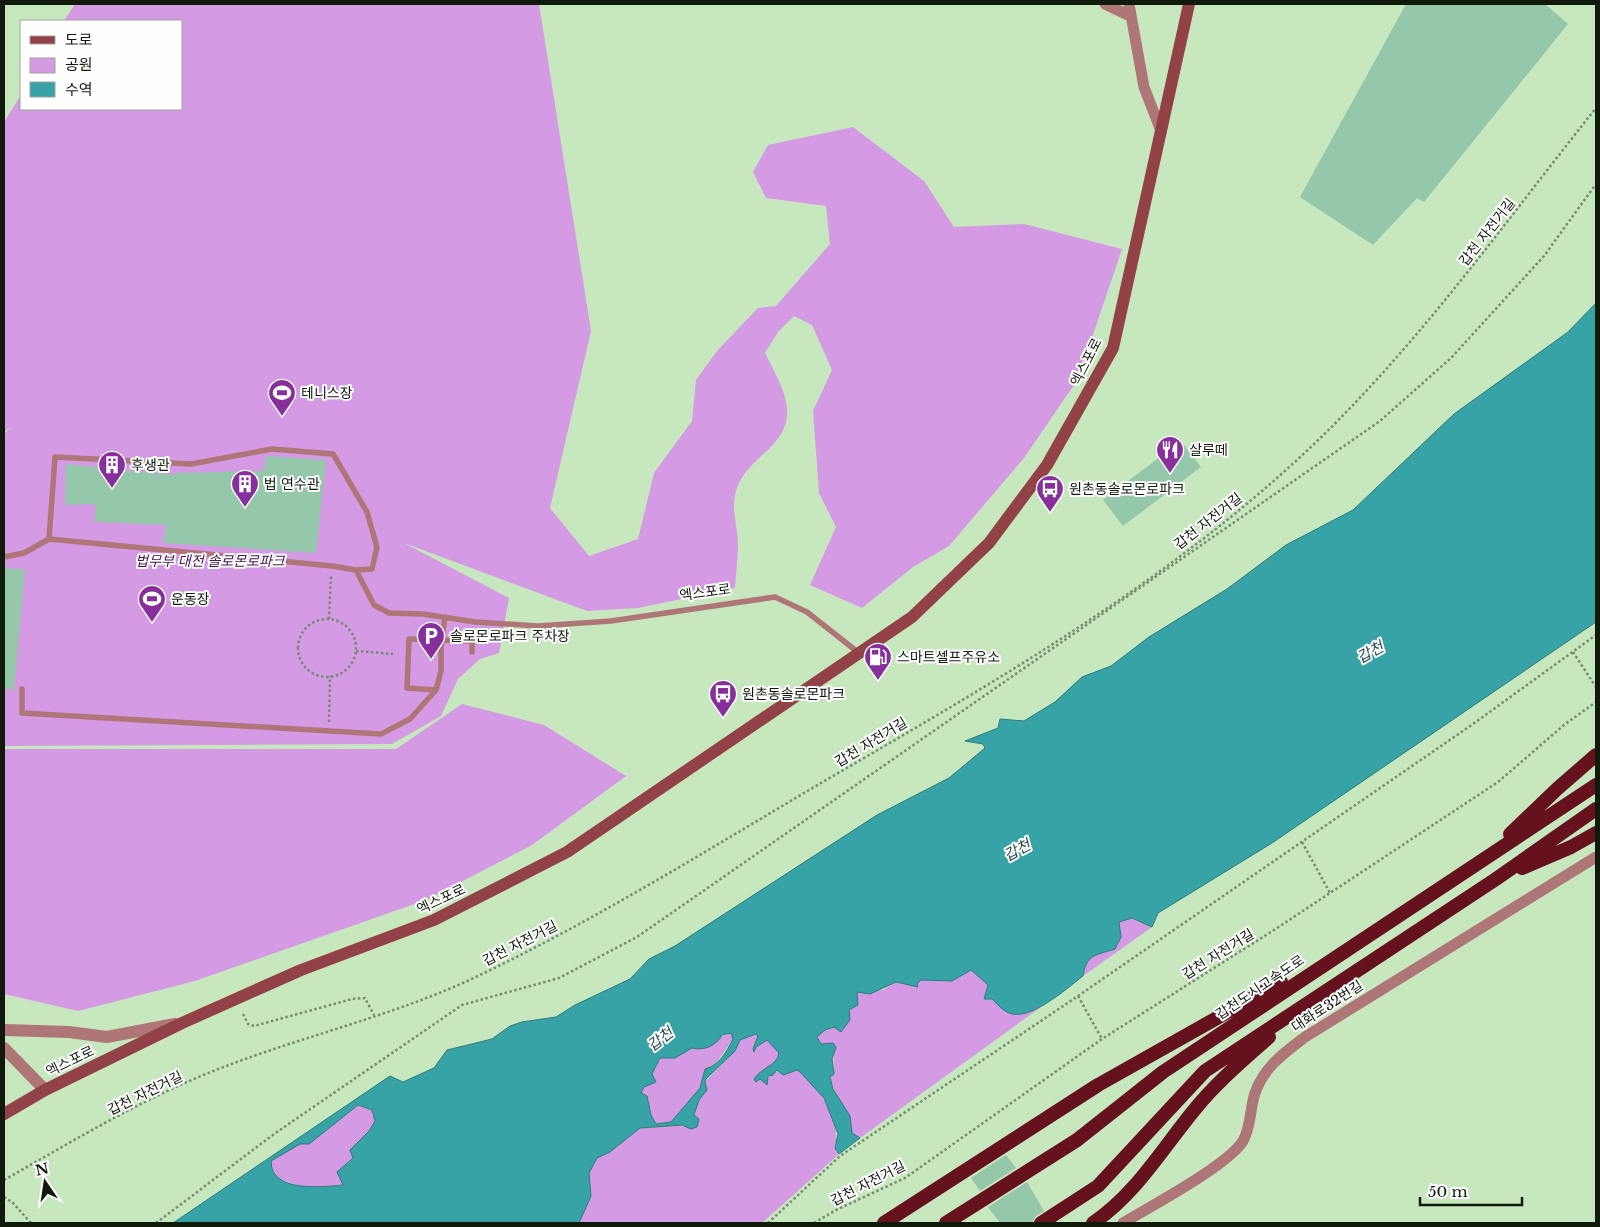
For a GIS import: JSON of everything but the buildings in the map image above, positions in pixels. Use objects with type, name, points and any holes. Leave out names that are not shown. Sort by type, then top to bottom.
[{"type":"highway","points":[[1487,856],[1557,789],[1596,755]]},
{"type":"highway","name":"갑천도시고속도로","points":[[946,1223],[1077,1140],[1163,1072],[1382,925],[1596,785]]},
{"type":"highway","points":[[1041,1223],[1098,1186],[1205,1071],[1496,879],[1596,809]]},
{"type":"highway","points":[[1496,879],[1571,847],[1596,833]]},
{"type":"highway","points":[[884,1223],[1098,1085],[1382,925]]},
{"type":"highway","points":[[1093,1223],[1112,1210],[1142,1178],[1195,1109],[1223,1078],[1307,1004]]},
{"type":"main road","name":"엑스포로","points":[[4,1114],[45,1090],[182,1023],[301,970],[434,920],[567,852],[912,617],[990,543],[1046,466],[1113,348],[1189,4]]},
{"type":"street","points":[[1105,4],[1130,16]]},
{"type":"street","points":[[1129,4],[1144,87],[1161,131]]},
{"type":"street","name":"대화로32번길","points":[[1123,1223],[1227,1158],[1243,1141],[1255,1093],[1266,1070],[1281,1055],[1305,1037],[1596,857]]},
{"type":"street","points":[[4,1030],[69,1032],[107,1037],[182,1023]]},
{"type":"street","points":[[4,1048],[45,1090]]},
{"type":"lane","points":[[4,557],[24,553],[49,539],[332,566],[356,570],[372,569],[377,546],[366,512],[333,454],[272,449],[191,464],[55,457],[49,539]]},
{"type":"lane","name":"엑스포로","points":[[356,570],[374,605],[389,613],[538,626],[612,621],[775,597],[807,612],[859,653]]},
{"type":"lane","points":[[22,689],[22,713],[381,734],[410,719],[436,690],[441,671],[445,617]]},
{"type":"lane","points":[[436,690],[406,688],[409,639],[472,641],[472,652]]},
{"type":"path","name":"갑천 자전거길","points":[[4,1180],[142,1103],[219,1068],[468,981],[517,958],[607,909],[1038,654],[1094,617],[1229,520],[1316,442],[1386,368],[1479,260],[1596,108]]},
{"type":"path","points":[[156,1223],[274,1134],[462,1005],[559,978],[637,937],[1380,421],[1451,358],[1544,256],[1596,184]]},
{"type":"path","points":[[329,619],[332,566]]},
{"type":"path","points":[[329,619],[338,621],[352,633],[356,651],[347,668],[330,676],[312,672],[304,666],[298,648],[304,630],[311,624],[329,619]]},
{"type":"path","points":[[768,1223],[840,1156],[1302,842],[1596,635]]},
{"type":"path","points":[[356,651],[393,654]]},
{"type":"path","points":[[1573,652],[1596,687]]},
{"type":"path","points":[[329,731],[330,676]]},
{"type":"path","name":"갑천 자전거길","points":[[814,1223],[836,1210],[905,1178],[1102,1039],[1330,893],[1498,782],[1564,725],[1596,702]]},
{"type":"path","points":[[1302,842],[1330,893]]},
{"type":"path","points":[[1078,996],[1102,1039]]},
{"type":"path","points":[[244,1014],[248,1024],[254,1026],[352,999],[365,998],[374,1015]]},
{"type":"path","points":[[4,1197],[13,1203],[31,1223]]},
{"type":"green space","name":"법무부 대전 솔로몬로파크","points":[[75,4],[539,4],[591,331],[550,508],[589,556],[638,539],[654,473],[692,421],[696,380],[717,351],[758,308],[776,306],[830,244],[826,206],[766,198],[753,172],[768,145],[853,127],[924,181],[954,227],[1024,224],[1122,249],[1078,379],[1024,458],[949,546],[913,567],[862,608],[810,585],[836,527],[819,493],[813,411],[832,370],[812,325],[794,316],[778,332],[765,353],[783,390],[787,413],[785,425],[779,437],[752,464],[736,491],[734,513],[738,543],[735,588],[638,608],[587,611],[404,543],[509,598],[499,653],[480,659],[458,679],[441,716],[392,744],[4,746],[4,434],[11,427],[4,432],[4,122],[20,97],[20,110],[182,110],[182,20],[65,20]]},
{"type":"green space","points":[[462,704],[544,725],[626,776],[532,845],[426,900],[195,981],[78,1011],[4,994],[4,749],[396,749]]},
{"type":"green space","points":[[1131,918],[1152,927],[1083,976],[1087,963],[1093,956],[1115,949],[1121,937],[1119,922]]},
{"type":"green space","points":[[971,970],[988,985],[992,999],[1007,1012],[1017,1015],[1041,1007],[860,1138],[852,1133],[848,1116],[830,1077],[834,1074],[833,1043],[821,1044],[817,1037],[825,1030],[834,1027],[841,1032],[849,1010],[858,1005],[857,992],[883,990],[896,982],[917,987],[921,980],[952,981]]},
{"type":"green space","points":[[731,1033],[733,1039],[713,1068],[705,1069],[700,1088],[671,1122],[656,1124],[651,1115],[647,1096],[641,1093],[660,1058],[675,1058],[692,1048]]},
{"type":"green space","points":[[756,1034],[758,1036],[753,1049],[754,1052],[756,1047],[767,1040],[771,1042],[779,1053],[776,1062],[760,1079],[766,1084],[771,1075],[778,1071],[797,1070],[805,1077],[821,1094],[832,1115],[836,1137],[835,1148],[839,1154],[762,1223],[579,1223],[591,1196],[589,1173],[597,1158],[610,1152],[640,1128],[682,1125],[691,1129],[705,1082],[735,1051],[740,1040]]},
{"type":"green space","points":[[358,1105],[372,1110],[375,1121],[369,1131],[350,1150],[353,1158],[344,1165],[344,1185],[306,1188],[279,1179],[271,1166],[271,1161],[300,1144],[309,1144]]},
{"type":"water","name":"갑천","points":[[1596,303],[1596,622],[1272,843],[1158,913],[1152,927],[1132,918],[1119,922],[1121,937],[1115,949],[1093,956],[1084,969],[1083,976],[1036,1009],[1016,1014],[1005,1011],[992,999],[984,999],[988,985],[971,970],[952,981],[921,980],[917,984],[918,987],[896,982],[870,994],[857,992],[858,1005],[849,1010],[850,1020],[841,1032],[834,1027],[825,1030],[817,1037],[821,1044],[833,1043],[836,1047],[832,1059],[834,1074],[830,1077],[833,1089],[850,1116],[852,1133],[860,1138],[839,1154],[835,1148],[838,1134],[824,1098],[800,1072],[797,1070],[783,1075],[777,1070],[773,1075],[768,1076],[767,1085],[760,1079],[756,1082],[754,1079],[761,1071],[776,1061],[779,1053],[767,1040],[756,1047],[754,1052],[753,1049],[758,1036],[756,1034],[740,1040],[735,1051],[706,1079],[707,1090],[699,1100],[694,1115],[699,1119],[697,1127],[691,1129],[682,1125],[640,1128],[610,1152],[597,1158],[589,1173],[591,1196],[579,1223],[173,1223],[390,1076],[403,1082],[434,1068],[447,1050],[492,1039],[510,1026],[522,1022],[556,1017],[575,1005],[630,979],[649,959],[675,946],[877,815],[949,778],[985,748],[983,744],[965,741],[998,728],[1000,719],[1024,721],[1055,702],[1082,677],[1111,666],[1149,637],[1227,589],[1286,545],[1353,510],[1454,414],[1568,332]],"holes":[[[731,1033],[733,1039],[725,1053],[714,1065],[705,1069],[700,1088],[671,1122],[656,1124],[651,1115],[647,1096],[641,1093],[644,1087],[656,1082],[652,1074],[660,1058],[675,1058],[692,1048],[701,1049],[709,1047],[722,1035]],[[358,1105],[372,1110],[375,1121],[369,1131],[350,1150],[353,1158],[337,1172],[343,1185],[323,1187],[299,1186],[279,1179],[273,1171],[271,1161],[300,1144],[309,1144]]]},
{"type":"place","name":"테니스장","points":[[282,417]]},
{"type":"place","name":"살루떼","points":[[1170,474]]},
{"type":"place","name":"후생관","points":[[112,489]]},
{"type":"place","name":"법 연수관","points":[[245,508]]},
{"type":"place","name":"원촌동솔로몬로파크","points":[[1050,513]]},
{"type":"place","name":"운동장","points":[[152,623]]},
{"type":"place","name":"솔로몬로파크 주차장","points":[[431,660]]},
{"type":"place","name":"스마트셀프주유소","points":[[878,681]]},
{"type":"place","name":"원촌동솔로몬파크","points":[[723,718]]}]
